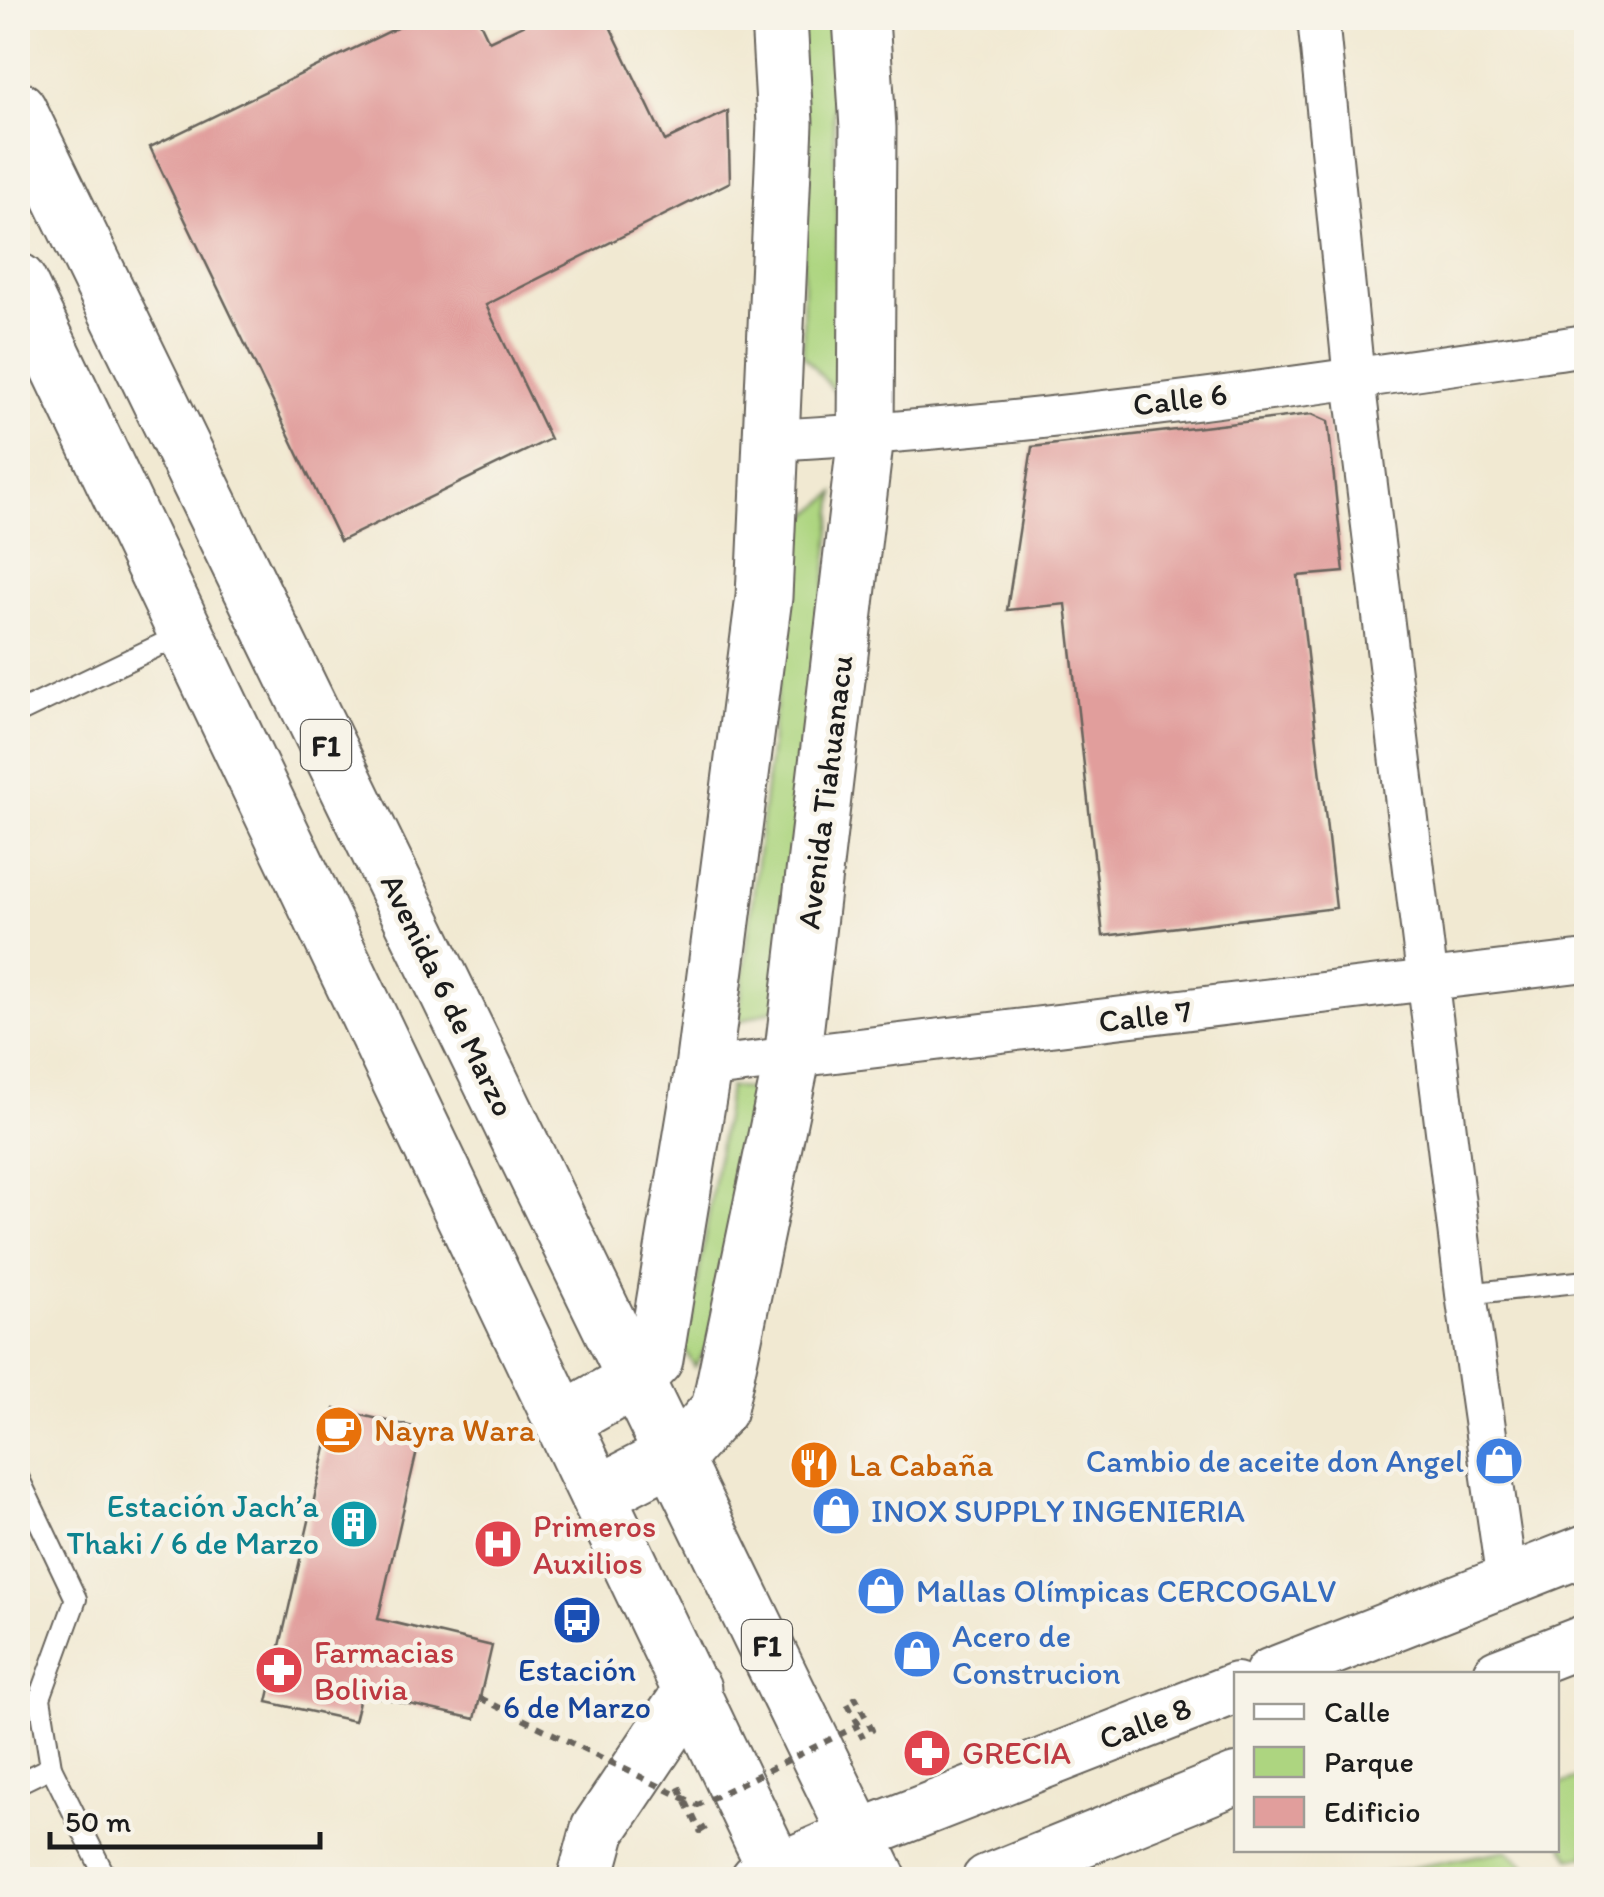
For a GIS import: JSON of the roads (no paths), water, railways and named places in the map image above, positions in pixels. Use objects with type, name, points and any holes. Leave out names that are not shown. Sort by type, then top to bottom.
[{"type":"main road","points":[[562,1421],[635,1380],[655,1358],[703,1068],[764,597],[785,123],[779,18]]},
{"type":"main road","name":"Avenida Tiahuanacu","points":[[598,1494],[673,1456],[703,1431],[718,1409],[792,1059],[866,435],[868,128],[862,18]]},
{"type":"main road","name":"Avenida 6 de Marzo","points":[[18,109],[868,1858]]},
{"type":"main road","name":"F1","points":[[18,281],[693,1689],[771,1877]]},
{"type":"main road","points":[[584,1880],[600,1829],[693,1689]]},
{"type":"main road","name":"Calle 8","points":[[771,1877],[868,1858]]},
{"type":"street","points":[[1318,18],[1354,379],[1466,1294],[1507,1582]]},
{"type":"street","name":"Calle 6","points":[[771,440],[866,435],[1354,379],[1586,345]]},
{"type":"street","name":"Calle 7","points":[[703,1068],[1586,961]]},
{"type":"street","points":[[1275,1672],[1586,1550]]},
{"type":"street","points":[[1503,1672],[1586,1640]]},
{"type":"street","name":"Calle 8","points":[[868,1858],[1234,1689]]},
{"type":"street","points":[[987,1880],[1234,1781]]},
{"type":"lane","points":[[18,713],[186,632]]},
{"type":"lane","points":[[1466,1294],[1586,1280]]},
{"type":"lane","points":[[18,1477],[76,1599],[40,1698],[51,1767],[107,1880]]},
{"type":"lane","points":[[18,1783],[51,1767]]},
{"type":"place","name":"Nayra Wara","points":[[339,1430]]},
{"type":"place","name":"Cambio de aceite don Angel","points":[[1499,1461]]},
{"type":"place","name":"La Cabaña","points":[[814,1465]]},
{"type":"place","name":"INOX SUPPLY INGENIERIA","points":[[836,1511]]},
{"type":"place","name":"Estación Jach’a Thaki / 6 de Marzo","points":[[354,1524]]},
{"type":"place","name":"Primeros Auxilios","points":[[498,1544]]},
{"type":"place","name":"Mallas Olímpicas CERCOGALV","points":[[881,1591]]},
{"type":"place","name":"Estación 6 de Marzo","points":[[577,1620]]},
{"type":"place","name":"Acero de Construcion","points":[[917,1654]]},
{"type":"place","name":"Farmacias Bolivia","points":[[279,1670]]},
{"type":"place","name":"GRECIA","points":[[927,1753]]}]
